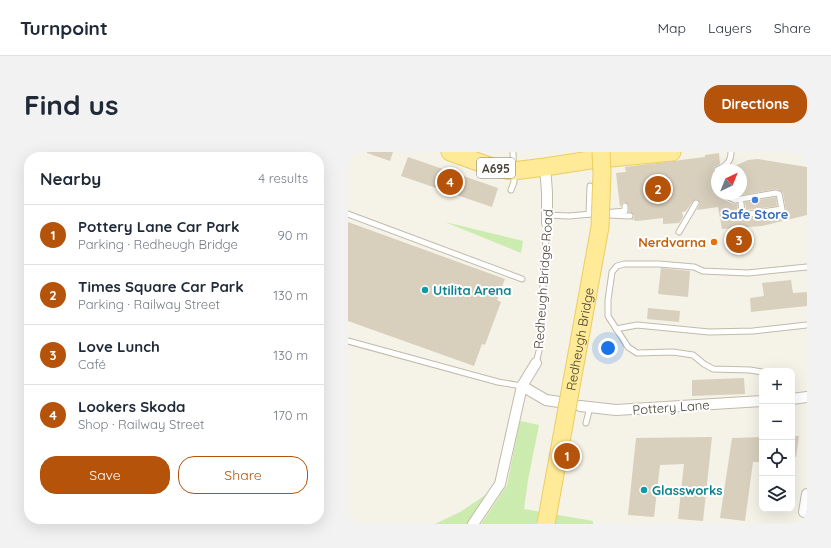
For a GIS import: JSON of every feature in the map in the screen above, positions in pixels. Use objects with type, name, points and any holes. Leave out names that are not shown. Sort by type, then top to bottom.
[{"type":"main road","name":"A695","points":[[450,152],[495,168],[513,171],[590,160],[672,152]]},
{"type":"main road","name":"Redheugh Bridge","points":[[546,524],[600,226],[602,186],[601,152]]},
{"type":"street","name":"Redheugh Bridge Road","points":[[545,167],[547,219]]},
{"type":"street","name":"Redheugh Bridge Road","points":[[473,524],[500,484],[522,386],[536,363]]},
{"type":"street","points":[[522,386],[546,400],[559,402]]},
{"type":"street","points":[[795,399],[807,397]]},
{"type":"street","name":"Pottery Lane","points":[[585,406],[616,410],[759,401]]},
{"type":"street","points":[[804,512],[807,494]]},
{"type":"lane","points":[[512,190],[514,182],[513,152]]},
{"type":"lane","points":[[727,164],[730,160],[731,152]]},
{"type":"lane","points":[[589,214],[590,186]]},
{"type":"lane","points":[[741,202],[742,215],[782,209],[779,194],[776,193],[747,198]]},
{"type":"lane","points":[[679,232],[696,203]]},
{"type":"lane","points":[[547,219],[625,211],[625,206]]},
{"type":"lane","points":[[348,214],[522,279]]},
{"type":"lane","points":[[589,214],[630,216]]},
{"type":"lane","name":"Redheugh Bridge Road","points":[[536,363],[539,351],[547,219]]},
{"type":"lane","points":[[759,372],[713,369],[704,364],[694,354],[673,352],[637,353],[628,347],[608,316],[608,300],[612,272],[616,266],[624,264],[659,264],[694,267],[703,271],[748,273],[807,267]]},
{"type":"lane","points":[[616,329],[637,325],[708,332],[753,331],[807,325]]},
{"type":"lane","points":[[348,341],[498,382],[522,386]]},
{"type":"lane","points":[[585,406],[586,423]]},
{"type":"green space","points":[[445,222],[523,241],[521,253]]},
{"type":"green space","points":[[520,421],[539,425],[524,509],[593,521],[593,524],[481,524],[507,485]]},
{"type":"green space","points":[[493,490],[469,524],[435,524],[460,512]]},
{"type":"building","points":[[367,152],[393,152],[390,161]]},
{"type":"building","points":[[719,153],[720,164],[711,164],[711,200],[725,200],[733,204],[737,204],[738,215],[740,218],[783,213],[786,210],[783,193],[777,189],[747,194],[747,164],[739,164],[748,160],[758,159],[807,167],[807,215],[762,226],[722,229],[718,207],[697,210],[700,203],[696,199],[686,211],[682,212],[683,217],[679,223],[663,224],[663,218],[637,221],[632,220],[634,215],[629,212],[628,204],[623,202],[620,207],[616,173],[626,172],[625,167],[705,157],[705,155]]},
{"type":"building","points":[[408,157],[498,188],[492,207],[401,176]]},
{"type":"building","points":[[776,197],[777,206],[746,210],[745,202]]},
{"type":"building","name":"Utilita Arena","points":[[348,222],[505,279],[497,300],[501,302],[485,345],[482,344],[474,366],[348,321]]},
{"type":"building","points":[[661,268],[690,271],[688,297],[658,294]]},
{"type":"building","points":[[791,280],[793,293],[807,292],[807,306],[751,312],[750,298],[764,296],[762,283]]},
{"type":"building","points":[[648,308],[680,311],[679,322],[647,319]]},
{"type":"building","points":[[744,378],[745,394],[692,396],[692,380]]},
{"type":"building","points":[[795,436],[799,436],[796,457]]},
{"type":"building","name":"Glassworks","points":[[712,437],[703,521],[678,519],[684,464],[660,465],[654,517],[628,515],[636,438]]},
{"type":"building","name":"Glassworks","points":[[759,437],[759,462],[753,462],[745,521],[720,518],[732,438]]},
{"type":"place","name":"Lookers Skoda","points":[[450,182]]},
{"type":"place","name":"Times Square Car Park","points":[[658,189]]},
{"type":"place","name":"Safe Store","points":[[755,200]]},
{"type":"place","name":"Love Lunch","points":[[739,240]]},
{"type":"place","name":"Nerdvarna","points":[[714,242]]},
{"type":"place","name":"Utilita Arena","points":[[425,290]]},
{"type":"place","name":"Pottery Lane Car Park","points":[[567,456]]},
{"type":"place","name":"Glassworks","points":[[644,490]]}]
